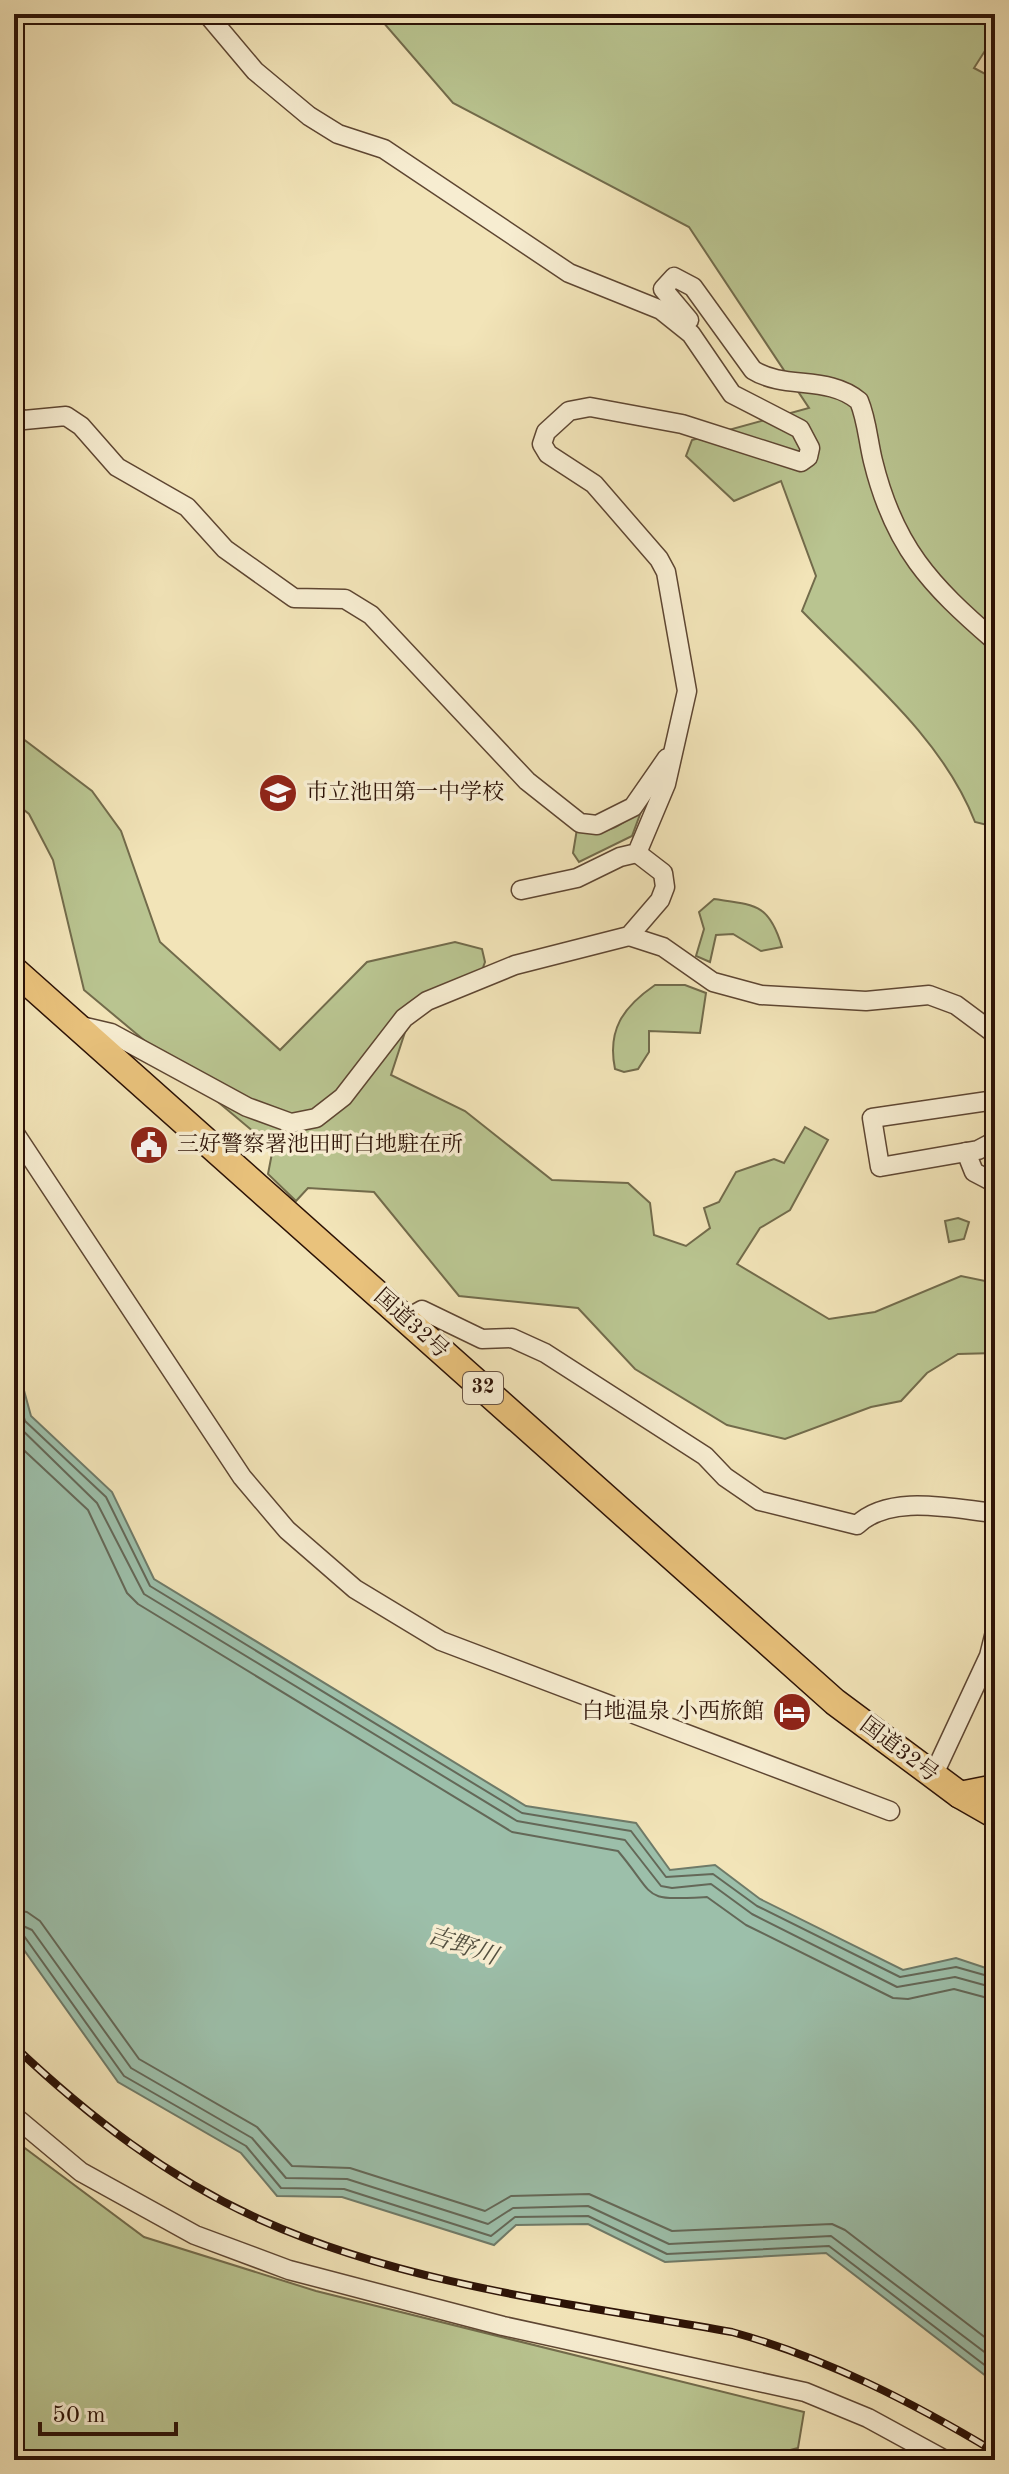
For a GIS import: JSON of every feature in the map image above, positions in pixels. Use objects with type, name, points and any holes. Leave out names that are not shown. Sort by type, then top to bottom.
[{"type":"highway","name":"国道32号","points":[[14,970],[835,1702],[933,1776],[995,1815]]},
{"type":"highway","name":"国道32号","points":[[960,1795],[995,1788]]},
{"type":"street","points":[[207,14],[255,71],[309,116],[338,134],[384,149],[569,273],[661,310],[691,334],[732,394],[800,429],[810,448],[808,457],[801,462],[682,424],[590,407],[569,411],[546,432],[542,444],[548,454],[594,484],[659,559],[666,572],[687,691],[666,784],[637,853]]},
{"type":"street","points":[[691,334],[695,326],[663,289],[674,277],[693,287],[753,370],[765,378],[837,387],[859,401],[873,462],[913,561],[945,598],[995,641]]},
{"type":"street","points":[[14,416],[24,420],[66,416],[81,426],[117,467],[187,507],[225,549],[294,598],[345,599],[358,605],[411,656],[527,781],[580,823],[597,825],[633,807],[671,752]]},
{"type":"street","points":[[521,890],[577,878],[620,857],[637,853]]},
{"type":"street","points":[[74,1024],[111,1033],[247,1107],[291,1123],[316,1118],[343,1097],[404,1018],[427,1001],[515,965],[629,936],[652,912],[665,887],[663,873],[637,853]]},
{"type":"street","points":[[629,936],[663,947],[713,982],[761,995],[866,1001],[929,995],[956,1005],[995,1034]]},
{"type":"street","points":[[995,1100],[872,1118],[880,1167],[966,1152],[995,1141]]},
{"type":"street","points":[[14,1132],[242,1477],[287,1530],[355,1589],[441,1641],[569,1686],[890,1811]]},
{"type":"street","points":[[966,1152],[974,1172],[995,1183]]},
{"type":"street","points":[[406,1319],[422,1310],[482,1339],[512,1338],[545,1353],[705,1456],[725,1477],[760,1501],[857,1525],[872,1512],[886,1509],[931,1507],[995,1513]]},
{"type":"street","points":[[933,1776],[989,1656],[995,1632]]},
{"type":"street","points":[[14,2116],[81,2172],[195,2235],[289,2270],[503,2326],[805,2392],[868,2418],[945,2460]]},
{"type":"shaded area","points":[[376,14],[995,14],[995,35],[974,68],[995,79],[995,827],[975,822],[961,791],[922,735],[802,611],[816,576],[781,481],[734,501],[686,456],[692,440],[809,408],[689,227],[453,103]]},
{"type":"shaded area","points":[[14,732],[92,791],[121,831],[160,942],[280,1050],[367,962],[455,942],[482,949],[485,962],[480,976],[454,981],[407,1026],[391,1075],[465,1111],[552,1180],[628,1183],[650,1203],[654,1235],[686,1246],[710,1228],[704,1208],[719,1202],[736,1172],[774,1159],[784,1163],[805,1127],[828,1140],[790,1210],[760,1228],[737,1264],[829,1319],[875,1312],[961,1276],[995,1283],[995,1353],[958,1354],[927,1373],[901,1401],[871,1407],[785,1439],[727,1425],[635,1369],[578,1308],[459,1296],[374,1192],[308,1188],[296,1201],[268,1174],[273,1148],[84,990],[53,860],[29,814],[14,802]]},
{"type":"shaded area","points":[[642,809],[632,836],[579,862],[573,853],[577,829],[597,831],[612,828]]},
{"type":"shaded area","points":[[714,899],[750,905],[766,914],[782,947],[761,951],[733,934],[716,935],[710,962],[696,956],[704,929],[699,912]]},
{"type":"shaded area","points":[[655,985],[685,985],[706,993],[700,1033],[649,1031],[649,1052],[638,1069],[624,1072],[615,1069],[613,1043],[620,1021],[634,1002]]},
{"type":"shaded area","points":[[958,1218],[969,1222],[964,1239],[949,1242],[945,1221]]},
{"type":"shaded area","points":[[14,2140],[144,2237],[316,2291],[804,2412],[798,2448],[779,2453],[773,2460],[14,2460]]},
{"type":"water","name":"吉野川","points":[[14,1354],[31,1416],[112,1492],[154,1579],[526,1806],[636,1823],[670,1870],[715,1865],[760,1899],[903,1970],[956,1958],[995,1971],[995,2383],[826,2253],[665,2262],[588,2224],[516,2225],[494,2245],[342,2197],[277,2196],[241,2153],[118,2082],[14,1936]]},
{"type":"railway","points":[[14,2046],[130,2144],[194,2185],[261,2220],[317,2243],[433,2277],[553,2302],[732,2332],[767,2343],[868,2383],[995,2452]]},
{"type":"place","name":"市立池田第一中学校","points":[[278,793]]},
{"type":"place","name":"三好警察署池田町白地駐在所","points":[[149,1145]]},
{"type":"place","name":"白地温泉 小西旅館","points":[[792,1712]]}]
